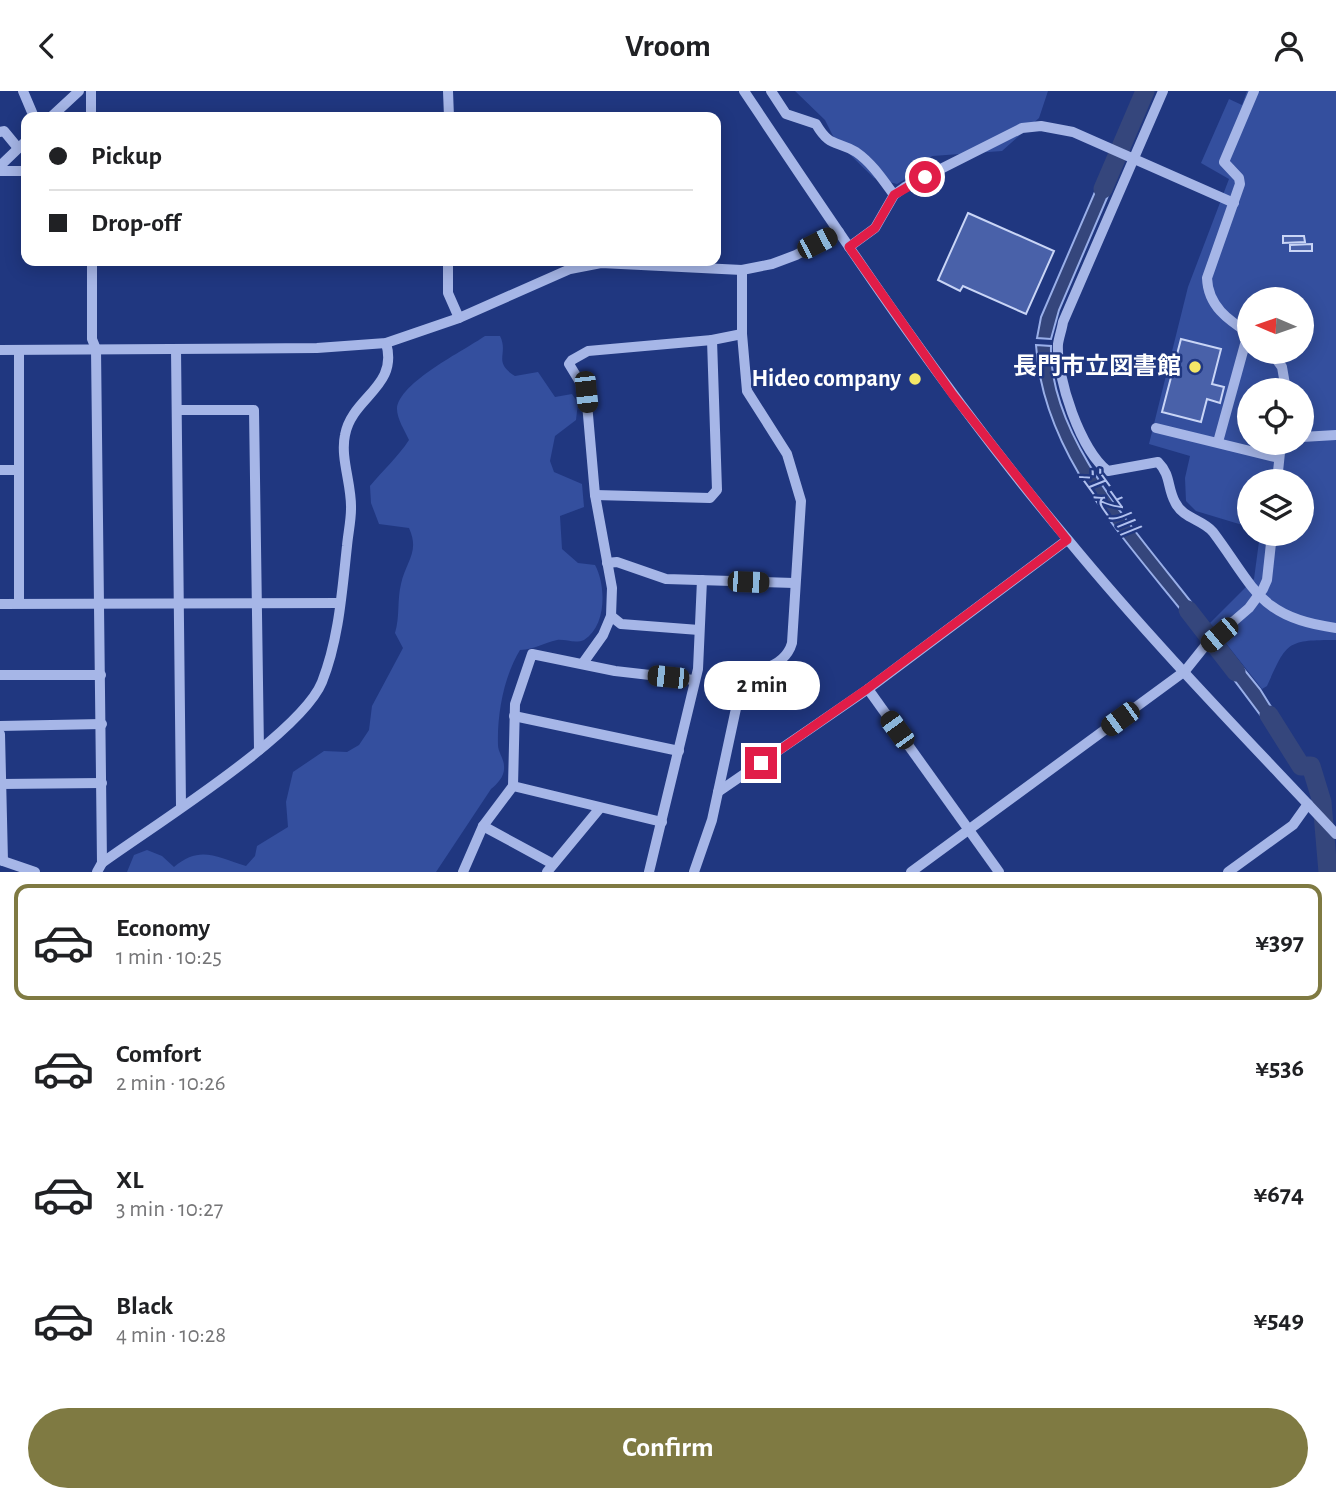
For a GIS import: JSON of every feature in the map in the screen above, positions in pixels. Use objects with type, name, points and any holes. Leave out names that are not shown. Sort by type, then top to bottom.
[{"type":"street","points":[[23,91],[32,112]]},
{"type":"street","points":[[56,112],[79,91]]},
{"type":"street","points":[[91,91],[91,112]]},
{"type":"street","points":[[448,91],[449,112]]},
{"type":"street","points":[[744,91],[953,395],[1067,540],[1332,830]]},
{"type":"street","points":[[771,91],[786,114],[816,124],[826,141],[855,151],[874,168],[894,195]]},
{"type":"street","points":[[1163,91],[1063,322],[1058,344],[1064,387],[1083,436],[1100,466],[1108,471],[1158,462],[1168,472],[1175,502],[1187,517],[1205,523],[1213,532],[1258,597],[1271,609],[1336,628]]},
{"type":"street","points":[[1237,325],[1222,315],[1207,288],[1209,267],[1234,203],[1239,178],[1224,162],[1254,91]]},
{"type":"street","points":[[849,247],[875,228],[894,195],[1022,128],[1060,128],[1234,203]]},
{"type":"street","points":[[0,132],[4,131],[21,143]]},
{"type":"street","points":[[0,166],[21,145]]},
{"type":"street","points":[[0,171],[21,171]]},
{"type":"street","points":[[661,266],[742,270],[772,264],[839,232]]},
{"type":"street","points":[[92,266],[102,675],[99,867]]},
{"type":"street","points":[[448,266],[448,293],[458,318]]},
{"type":"street","points":[[0,350],[317,348],[386,343],[458,318],[570,269],[586,266]]},
{"type":"street","points":[[694,872],[718,792],[743,676],[746,672],[770,667],[790,650],[801,501],[788,454],[747,391],[742,334],[742,270]]},
{"type":"street","points":[[583,663],[603,635],[611,616],[612,588],[595,495],[586,392],[569,364],[588,351],[712,340],[742,334]]},
{"type":"street","points":[[595,495],[710,498],[717,490],[712,340]]},
{"type":"street","points":[[99,867],[259,750],[300,716],[321,684],[340,603],[351,508],[345,435],[354,414],[388,371],[391,358],[386,343]]},
{"type":"street","points":[[176,349],[181,806]]},
{"type":"street","points":[[19,350],[19,603]]},
{"type":"street","points":[[1224,447],[1241,364]]},
{"type":"street","points":[[177,411],[254,410],[259,750]]},
{"type":"street","points":[[1156,428],[1224,447],[1279,458]]},
{"type":"street","points":[[1314,436],[1336,435]]},
{"type":"street","points":[[1278,469],[1279,455]]},
{"type":"street","points":[[0,470],[17,470]]},
{"type":"street","points":[[718,792],[867,689],[1067,540]]},
{"type":"street","points":[[911,872],[1185,671],[1205,646],[1258,597],[1267,580],[1271,546]]},
{"type":"street","points":[[607,563],[617,562],[666,579],[794,583]]},
{"type":"street","points":[[649,872],[694,680],[702,580]]},
{"type":"street","points":[[0,604],[340,603]]},
{"type":"street","points":[[611,616],[621,624],[699,630]]},
{"type":"street","points":[[463,872],[483,826],[513,786],[514,704],[532,654],[615,671],[694,680]]},
{"type":"street","points":[[0,675],[102,675]]},
{"type":"street","points":[[867,689],[999,872]]},
{"type":"street","points":[[514,716],[679,751]]},
{"type":"street","points":[[0,726],[102,724]]},
{"type":"street","points":[[0,734],[1,860],[35,872]]},
{"type":"street","points":[[1,784],[102,783]]},
{"type":"street","points":[[513,786],[662,822]]},
{"type":"street","points":[[1228,872],[1293,825],[1308,804]]},
{"type":"street","points":[[483,826],[550,868],[600,808]]},
{"type":"shaded area","points":[[795,91],[1048,91],[1039,118],[1002,151],[932,156],[919,171],[897,184],[874,178],[835,140],[825,120]]},
{"type":"shaded area","points":[[1247,91],[1336,91],[1336,640],[1307,641],[1290,647],[1279,660],[1267,686],[1262,689],[1210,623],[1254,579],[1258,546],[1314,546],[1314,469],[1237,469],[1237,523],[1196,511],[1186,501],[1185,478],[1190,456],[1149,444],[1188,287],[1229,179],[1201,163],[1229,99],[1242,105]]},
{"type":"shaded area","points":[[485,336],[500,336],[503,362],[508,371],[515,376],[538,372],[555,397],[572,394],[578,403],[576,420],[555,436],[550,461],[554,472],[582,484],[584,507],[560,516],[562,549],[578,563],[595,565],[602,594],[597,625],[592,634],[584,640],[557,640],[520,650],[514,660],[500,708],[498,745],[504,770],[500,779],[436,872],[127,872],[134,855],[147,850],[162,856],[174,867],[183,860],[200,855],[246,866],[255,856],[257,846],[288,827],[286,802],[293,772],[324,751],[347,752],[359,745],[369,730],[372,706],[403,648],[395,633],[401,584],[413,550],[409,528],[379,524],[371,503],[370,486],[409,440],[397,413],[400,399],[420,378]]},
{"type":"water","points":[[1138,91],[1153,91],[1122,164],[1109,158]]},
{"type":"water","points":[[1107,164],[1119,170],[1059,310],[1051,339],[1037,338],[1041,317]]},
{"type":"water","points":[[1036,345],[1051,346],[1054,382],[1066,418],[1083,454],[1129,524],[1202,616],[1206,628],[1200,634],[1121,535],[1073,464],[1055,426],[1042,387]]},
{"type":"water","points":[[1226,647],[1260,689],[1288,734],[1276,736],[1217,657]]},
{"type":"building","points":[[968,213],[1054,251],[1026,314],[963,286],[960,291],[938,280]]},
{"type":"building","points":[[1283,236],[1304,236],[1305,242],[1283,243]]},
{"type":"building","points":[[1312,244],[1312,251],[1290,251],[1290,245]]},
{"type":"building","name":"長門市立図書館","points":[[1181,339],[1221,349],[1212,384],[1224,387],[1220,403],[1207,399],[1201,422],[1162,412]]},
{"type":"waterway","name":"江之川","points":[[1103,189],[1145,91]]},
{"type":"waterway","name":"江之川","points":[[1188,610],[1236,672]]},
{"type":"waterway","name":"江之川","points":[[1269,715],[1301,766],[1311,766],[1322,802],[1328,872]]},
{"type":"place","name":"長門市立図書館","points":[[1195,367]]},
{"type":"place","name":"Hideo company","points":[[915,379]]},
{"type":"route","points":[[761,763],[867,689],[1067,540],[953,395],[849,247],[875,228],[894,195],[925,177]]}]
